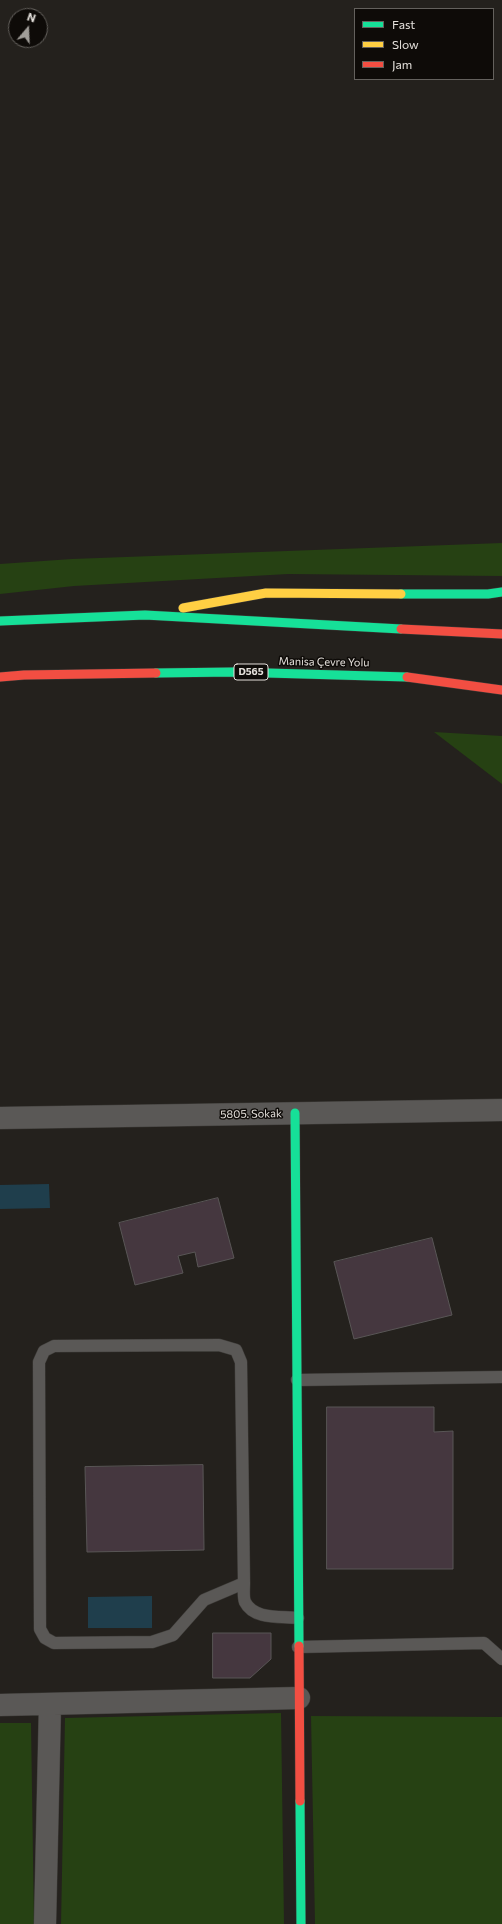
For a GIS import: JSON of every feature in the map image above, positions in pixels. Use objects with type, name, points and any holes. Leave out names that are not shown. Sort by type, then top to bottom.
[{"type":"main road","points":[[145,615],[266,594],[488,594],[502,592]]},
{"type":"main road","points":[[0,621],[145,615],[502,634]]},
{"type":"main road","name":"Manisa Çevre Yolu","points":[[0,677],[24,675],[233,672],[373,675],[419,677],[502,690]]},
{"type":"main road","points":[[295,1113],[298,1698],[301,1924]]},
{"type":"street","name":"5805. Sokak","points":[[0,1118],[502,1110]]},
{"type":"street","points":[[0,1705],[298,1698]]},
{"type":"street","points":[[45,1924],[50,1704]]},
{"type":"lane","points":[[244,1583],[204,1600],[173,1635],[152,1642],[54,1643],[45,1638],[40,1629],[39,1370],[39,1362],[44,1351],[54,1346],[219,1345],[236,1350],[241,1362],[245,1601],[250,1609],[260,1615],[298,1618]]},
{"type":"lane","points":[[297,1380],[502,1377]]},
{"type":"lane","points":[[298,1647],[484,1643],[502,1659]]},
{"type":"green space","points":[[502,543],[502,576],[288,574],[74,586],[0,594],[0,564],[72,559]]},
{"type":"green space","points":[[434,732],[502,736],[502,784]]},
{"type":"green space","points":[[281,1713],[284,1924],[61,1924],[65,1718]]},
{"type":"green space","points":[[311,1716],[502,1717],[502,1924],[315,1924]]},
{"type":"green space","points":[[0,1723],[31,1723],[34,1924],[0,1924]]},
{"type":"water","points":[[49,1184],[50,1208],[0,1209],[0,1185]]},
{"type":"water","points":[[152,1596],[152,1628],[88,1628],[88,1597]]},
{"type":"building","points":[[218,1198],[234,1258],[198,1267],[195,1252],[178,1256],[183,1273],[135,1285],[119,1223]]},
{"type":"building","points":[[432,1238],[452,1315],[354,1339],[334,1262]]},
{"type":"building","points":[[327,1407],[434,1407],[434,1432],[453,1431],[453,1569],[327,1569]]},
{"type":"building","points":[[203,1465],[204,1550],[87,1552],[85,1467]]},
{"type":"building","points":[[213,1633],[271,1633],[271,1659],[250,1678],[213,1678]]},
{"type":"traffic: fast","points":[[401,594],[488,594],[502,592]]},
{"type":"traffic: fast","points":[[0,621],[145,615],[401,629]]},
{"type":"traffic: fast","points":[[156,673],[233,672],[407,677]]},
{"type":"traffic: fast","points":[[295,1113],[299,1646]]},
{"type":"traffic: fast","points":[[300,1801],[301,1924]]},
{"type":"traffic: slow","points":[[183,608],[266,593],[401,594]]},
{"type":"traffic: jam","points":[[401,629],[502,634]]},
{"type":"traffic: jam","points":[[0,677],[24,675],[156,673]]},
{"type":"traffic: jam","points":[[407,677],[502,690]]},
{"type":"traffic: jam","points":[[299,1646],[300,1801]]}]
